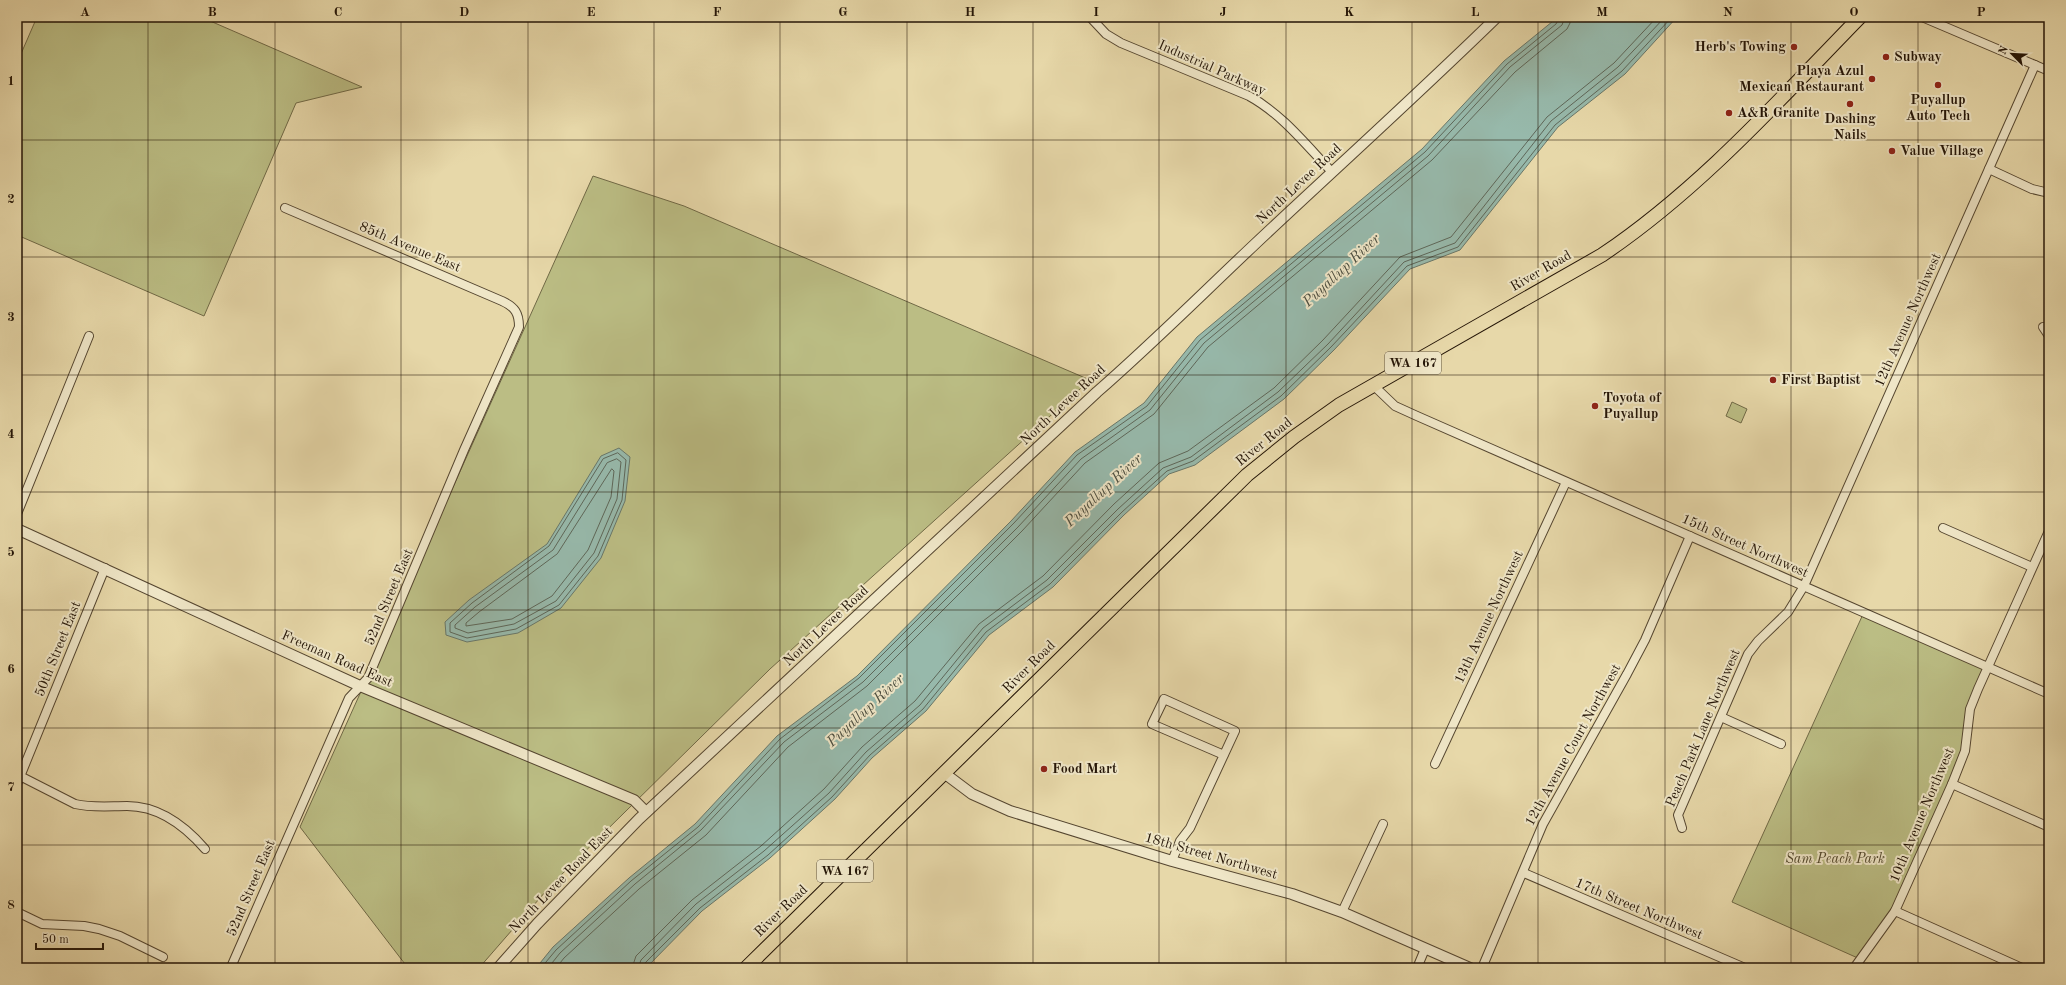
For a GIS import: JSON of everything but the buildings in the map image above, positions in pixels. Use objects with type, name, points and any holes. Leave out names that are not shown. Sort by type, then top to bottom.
[{"type":"main road","name":"River Road","points":[[746,968],[1247,475],[1314,422],[1373,385],[1602,255],[1622,242],[1673,202],[1711,168],[1860,17]]},
{"type":"street","name":"Industrial Parkway","points":[[1090,17],[1106,34],[1121,43],[1262,104],[1276,113],[1332,172]]},
{"type":"street","name":"North Levee Road","points":[[646,812],[1097,392],[1139,355],[1332,172],[1414,98],[1497,17]]},
{"type":"street","points":[[1922,17],[2049,72]]},
{"type":"street","name":"12th Avenue Northwest","points":[[1804,586],[2035,65]]},
{"type":"street","points":[[1989,170],[2032,189],[2049,193]]},
{"type":"street","name":"85th Avenue East","points":[[285,208],[502,301],[516,310],[519,318]]},
{"type":"street","name":"52nd Street East","points":[[231,967],[349,698],[368,678],[464,450],[518,332],[519,318]]},
{"type":"street","points":[[2043,326],[2049,336]]},
{"type":"street","points":[[17,514],[89,336]]},
{"type":"street","name":"15th Street Northwest","points":[[1373,385],[1395,406],[1430,422],[2049,694]]},
{"type":"street","name":"13th Avenue Northwest","points":[[1435,764],[1566,482]]},
{"type":"street","points":[[1944,528],[2032,568]]},
{"type":"street","name":"Freeman Road East","points":[[17,529],[360,686],[634,800],[646,812]]},
{"type":"street","name":"10th Avenue Northwest","points":[[1854,968],[1894,911],[1952,784],[1965,751],[1970,709],[2049,531]]},
{"type":"street","name":"12th Avenue Court Northwest","points":[[1482,968],[1524,873],[1543,824],[1645,640],[1690,536]]},
{"type":"street","name":"50th Street East","points":[[19,780],[105,568]]},
{"type":"street","name":"Peach Park Lane Northwest","points":[[1682,828],[1678,815],[1748,654],[1758,641],[1788,612],[1804,586]]},
{"type":"street","points":[[1172,861],[1180,841],[1190,828],[1224,755],[1235,731],[1164,699],[1152,724],[1224,755]]},
{"type":"street","points":[[1721,718],[1781,744]]},
{"type":"street","name":"18th Street Northwest","points":[[944,773],[972,794],[1010,811],[1172,861],[1246,880],[1342,912],[1470,968]]},
{"type":"street","points":[[19,780],[75,804],[85,806],[136,807],[156,812],[178,823],[191,833],[205,850]]},
{"type":"street","points":[[1952,784],[2049,827]]},
{"type":"street","name":"North Levee Road East","points":[[498,968],[537,924],[646,812]]},
{"type":"street","points":[[1342,912],[1382,824]]},
{"type":"street","name":"17th Street Northwest","points":[[1524,873],[1745,968]]},
{"type":"street","points":[[1894,911],[2022,968]]},
{"type":"street","points":[[17,912],[42,924],[84,926],[99,929],[120,936],[163,957]]},
{"type":"street","points":[[1416,968],[1425,949]]},
{"type":"green space","points":[[37,17],[201,17],[362,87],[296,103],[204,316],[17,235],[17,63]]},
{"type":"green space","points":[[593,176],[684,206],[1090,380],[770,669],[553,883],[479,968],[408,968],[300,827]]},
{"type":"green space","points":[[1732,402],[1747,409],[1741,423],[1726,416]]},
{"type":"green space","name":"Sam Peach Park","points":[[1864,612],[1988,667],[1978,689],[1965,751],[1895,911],[1860,959],[1732,902]]},
{"type":"water","name":"Puyallup River","points":[[1558,17],[1677,17],[1625,74],[1558,127],[1460,250],[1410,269],[1334,350],[1284,399],[1195,465],[1169,474],[1124,515],[1053,587],[989,635],[926,711],[872,758],[835,799],[770,858],[702,911],[646,968],[536,968],[553,947],[629,878],[695,824],[777,736],[857,676],[1011,521],[1075,452],[1144,403],[1197,337],[1422,149],[1504,61]]},
{"type":"water","points":[[619,448],[630,457],[625,501],[601,558],[561,608],[518,633],[467,642],[446,635],[445,622],[469,600],[547,544],[601,456]]},
{"type":"place","name":"Herb's Towing","points":[[1794,47]]},
{"type":"place","name":"Subway","points":[[1886,57]]},
{"type":"place","name":"Playa Azul Mexican Restaurant","points":[[1872,79]]},
{"type":"place","name":"Puyallup Auto Tech","points":[[1938,85]]},
{"type":"place","name":"Dashing Nails","points":[[1850,104]]},
{"type":"place","name":"A&R Granite","points":[[1729,113]]},
{"type":"place","name":"Value Village","points":[[1892,151]]},
{"type":"place","name":"First Baptist","points":[[1773,380]]},
{"type":"place","name":"Toyota of Puyallup","points":[[1595,406]]},
{"type":"place","name":"Food Mart","points":[[1044,769]]}]
